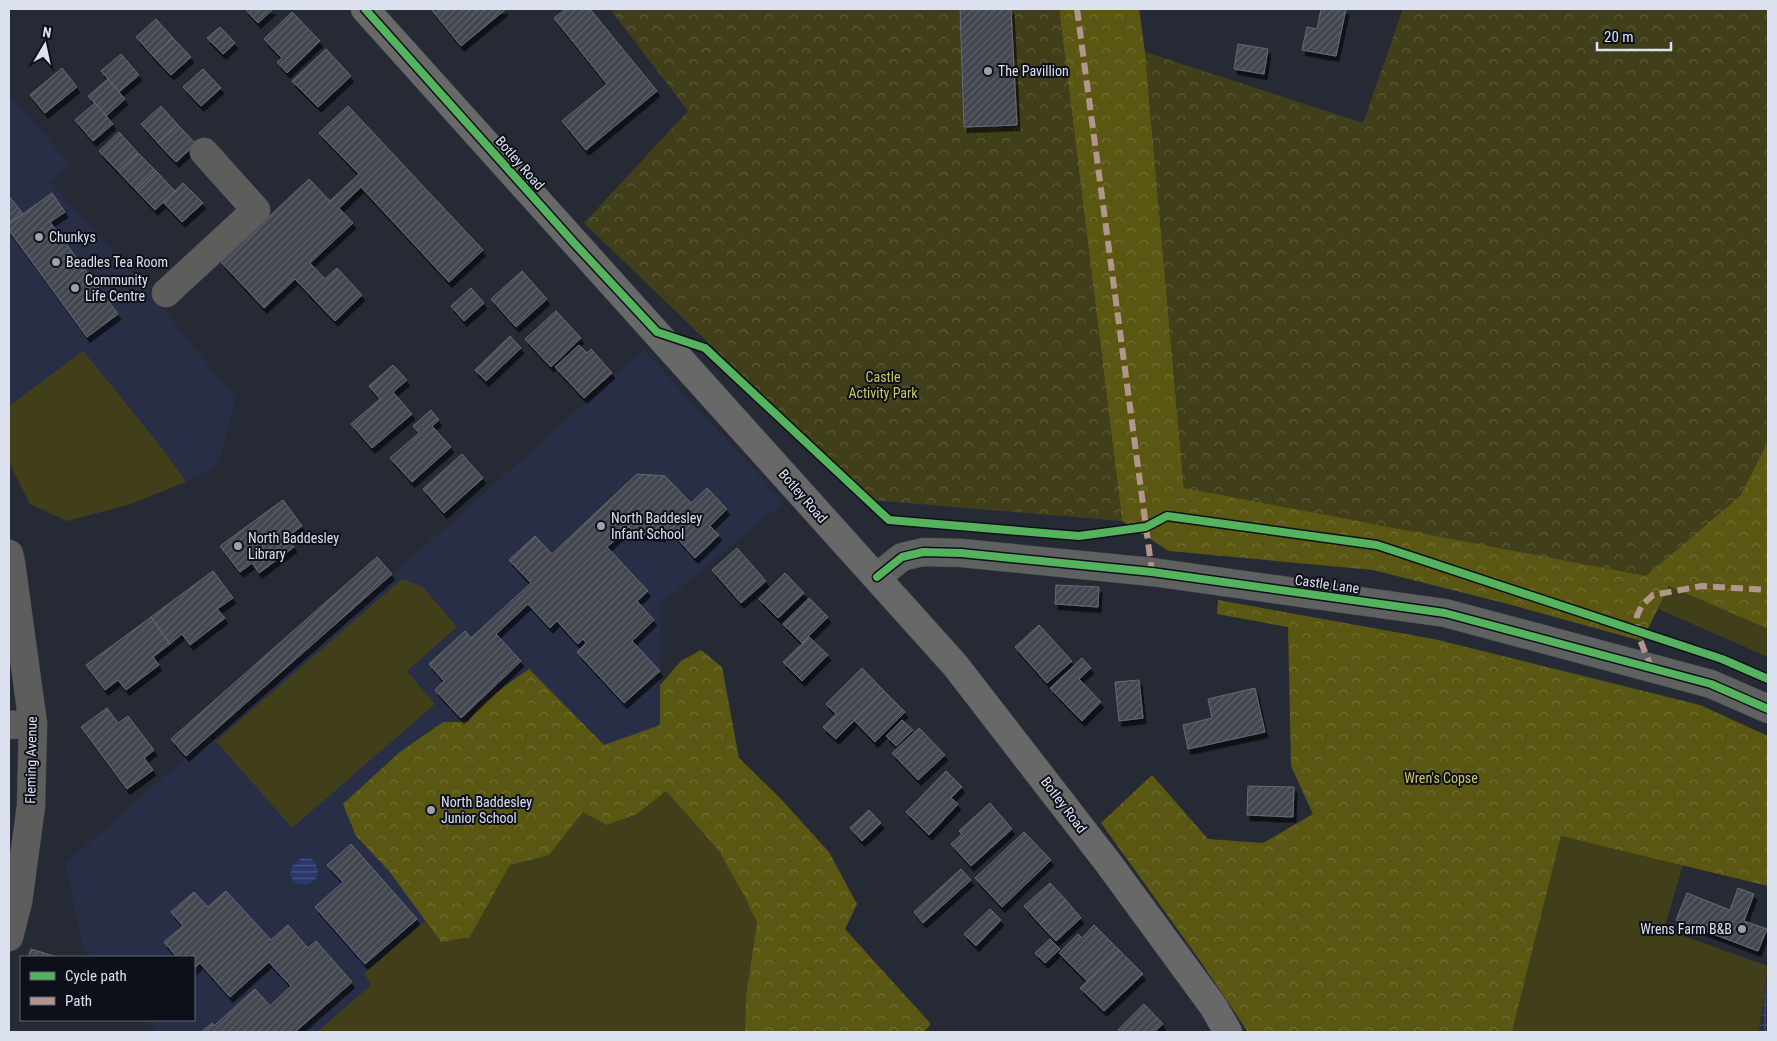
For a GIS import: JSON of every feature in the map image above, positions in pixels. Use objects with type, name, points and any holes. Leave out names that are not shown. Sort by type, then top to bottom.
[{"type":"main road","name":"Botley Road","points":[[365,9],[575,244],[657,332],[834,532],[877,577],[982,697],[1109,864],[1213,1006],[1228,1032]]},
{"type":"street","points":[[166,293],[256,210],[204,152]]},
{"type":"street","name":"Castle Lane","points":[[877,577],[902,557],[923,552],[961,553],[1152,572],[1445,613],[1711,684],[1768,709]]},
{"type":"street","name":"Fleming Avenue","points":[[9,554],[13,572],[21,725],[31,806],[18,902],[9,937]]},
{"type":"shaded area","points":[[9,95],[70,164],[50,182],[148,290],[235,398],[220,458],[212,469],[186,482],[131,504],[67,521],[30,504],[9,462]]},
{"type":"shaded area","name":"North Baddesley Junior School","points":[[644,350],[784,502],[661,604],[660,725],[810,1032],[157,1032],[147,1021],[195,1021],[195,956],[90,956],[83,948],[65,864]]},
{"type":"shaded area","points":[[1768,971],[1768,1032],[1759,1032]]},
{"type":"green space","name":"Castle Activity Park","points":[[610,9],[1059,9],[1122,521],[872,500],[584,223],[688,111]]},
{"type":"green space","points":[[1059,9],[1139,9],[1145,52],[1184,488],[1740,496],[1768,441],[1768,629],[1669,586],[1642,641],[1504,603],[1373,570],[1169,551],[1122,521]]},
{"type":"green space","points":[[1403,9],[1768,9],[1768,441],[1740,496],[1646,576],[1184,488],[1145,52],[1363,123]]},
{"type":"green space","points":[[83,351],[163,449],[186,482],[131,504],[67,521],[30,504],[9,462],[9,406]]},
{"type":"green space","points":[[402,579],[423,587],[457,627],[407,671],[435,704],[292,828],[216,741]]},
{"type":"green space","points":[[1669,586],[1768,629],[1768,657],[1658,609]]},
{"type":"green space","name":"Wren's Copse","points":[[1218,600],[1434,639],[1700,705],[1768,736],[1768,886],[1561,836],[1512,1032],[1248,1032],[1199,959],[1101,823],[1152,775],[1208,839],[1263,843],[1313,814],[1291,766],[1288,627],[1217,614]]},
{"type":"green space","points":[[701,650],[722,667],[739,758],[780,798],[829,852],[857,904],[845,929],[931,1024],[924,1032],[745,1032],[746,996],[757,923],[745,897],[719,851],[666,791],[637,814],[607,825],[583,812],[549,855],[510,865],[470,937],[441,942],[389,871],[356,836],[343,804],[400,752],[443,722],[468,722],[488,699],[529,669],[604,745],[660,725],[660,685],[681,661]]},
{"type":"green space","points":[[666,791],[719,851],[746,897],[757,923],[746,996],[745,1032],[317,1032],[371,985],[364,973],[425,921],[441,942],[470,937],[510,865],[549,855],[583,812],[637,814]]},
{"type":"green space","points":[[1561,836],[1683,865],[1664,929],[1768,966],[1759,1032],[1512,1032]]},
{"type":"water","points":[[302,858],[312,859],[317,870],[315,879],[307,884],[294,882],[290,874],[293,865]]},
{"type":"building","points":[[245,9],[273,9],[258,23]]},
{"type":"building","points":[[431,9],[506,9],[461,46]]},
{"type":"building","points":[[566,9],[590,9],[657,91],[586,150],[562,121],[607,84],[554,18]]},
{"type":"building","name":"The Pavillion","points":[[960,9],[1011,9],[1017,125],[964,127]]},
{"type":"building","points":[[1321,9],[1346,9],[1336,56],[1302,50],[1307,27],[1317,29]]},
{"type":"building","points":[[292,12],[320,41],[287,73],[277,62],[282,58],[264,39]]},
{"type":"building","points":[[156,19],[173,38],[153,56],[136,37]]},
{"type":"building","points":[[220,27],[235,43],[223,54],[207,38]]},
{"type":"building","points":[[173,38],[191,57],[171,75],[153,56]]},
{"type":"building","points":[[1238,44],[1268,49],[1264,74],[1234,69]]},
{"type":"building","points":[[326,49],[351,76],[318,107],[292,81]]},
{"type":"building","points":[[121,54],[139,75],[119,92],[101,71]]},
{"type":"building","points":[[62,68],[77,87],[45,113],[30,95]]},
{"type":"building","points":[[203,69],[221,88],[201,106],[183,87]]},
{"type":"building","points":[[108,79],[125,99],[106,116],[88,96]]},
{"type":"building","points":[[95,103],[113,124],[93,141],[75,120]]},
{"type":"building","points":[[161,106],[178,125],[158,143],[141,124]]},
{"type":"building","points":[[348,106],[483,250],[449,282],[361,187],[339,208],[353,223],[310,263],[325,279],[337,268],[362,295],[335,321],[295,279],[264,308],[221,262],[309,179],[330,201],[359,174],[319,133]]},
{"type":"building","points":[[178,125],[196,144],[176,162],[158,143]]},
{"type":"building","points":[[119,132],[138,153],[118,171],[99,151]]},
{"type":"building","points":[[138,153],[156,171],[136,190],[118,171]]},
{"type":"building","points":[[156,171],[175,191],[155,210],[136,190]]},
{"type":"building","points":[[183,183],[203,203],[182,222],[163,202]]},
{"type":"building","points":[[52,193],[65,212],[50,222],[118,314],[87,337],[9,230],[9,224]]},
{"type":"building","points":[[9,196],[23,214],[9,224]]},
{"type":"building","points":[[522,271],[547,299],[516,327],[491,299]]},
{"type":"building","points":[[471,288],[484,303],[464,321],[451,306]]},
{"type":"building","points":[[556,311],[581,338],[551,367],[525,339]]},
{"type":"building","points":[[510,336],[521,348],[486,381],[475,370]]},
{"type":"building","points":[[579,345],[587,353],[591,349],[612,373],[584,398],[555,367]]},
{"type":"building","points":[[393,365],[407,380],[393,392],[412,414],[372,448],[351,424],[380,399],[369,386]]},
{"type":"building","points":[[431,410],[439,420],[432,426],[451,447],[412,482],[390,458],[419,433],[413,426]]},
{"type":"building","points":[[462,454],[483,478],[444,513],[423,489]]},
{"type":"building","points":[[637,474],[665,476],[691,503],[707,488],[727,509],[710,526],[719,535],[695,558],[669,529],[662,536],[636,534],[629,527],[607,547],[648,591],[637,601],[654,620],[632,641],[660,671],[624,703],[577,652],[586,643],[583,639],[578,644],[557,621],[550,628],[528,604],[496,634],[521,661],[461,718],[435,690],[444,681],[429,664],[465,631],[471,638],[531,583],[509,560],[535,536],[552,554]]},
{"type":"building","points":[[283,500],[302,526],[287,537],[294,547],[259,573],[252,563],[240,572],[220,546]]},
{"type":"building","points":[[737,548],[766,581],[741,603],[712,570]]},
{"type":"building","points":[[377,557],[392,574],[186,756],[171,739]]},
{"type":"building","points":[[213,571],[233,598],[217,609],[225,618],[190,645],[182,634],[170,644],[151,617]]},
{"type":"building","points":[[785,573],[804,593],[778,618],[759,599]]},
{"type":"building","points":[[1056,585],[1099,587],[1098,607],[1055,604]]},
{"type":"building","points":[[809,598],[828,617],[802,643],[783,624]]},
{"type":"building","points":[[151,617],[170,644],[153,657],[159,665],[126,690],[118,680],[105,690],[86,665]]},
{"type":"building","points":[[1039,625],[1072,661],[1047,683],[1015,647]]},
{"type":"building","points":[[809,637],[828,655],[802,681],[783,662]]},
{"type":"building","points":[[1082,658],[1091,668],[1079,679],[1101,702],[1082,721],[1050,688]]},
{"type":"building","points":[[862,668],[884,691],[836,739],[823,727],[836,714],[826,704]]},
{"type":"building","points":[[1139,680],[1143,718],[1119,721],[1115,682]]},
{"type":"building","points":[[1255,688],[1265,732],[1188,749],[1183,725],[1212,718],[1208,699]]},
{"type":"building","points":[[884,691],[905,712],[875,742],[854,720]]},
{"type":"building","points":[[107,708],[118,723],[128,716],[154,750],[144,758],[153,770],[127,789],[81,727]]},
{"type":"building","points":[[902,720],[913,730],[896,746],[886,736]]},
{"type":"building","points":[[919,728],[945,755],[918,780],[892,753]]},
{"type":"building","points":[[946,771],[962,787],[951,798],[958,804],[929,835],[906,812]]},
{"type":"building","points":[[1248,786],[1294,787],[1293,817],[1247,815]]},
{"type":"building","points":[[990,803],[1012,829],[971,866],[951,844],[962,834],[959,831]]},
{"type":"building","points":[[869,810],[881,823],[862,841],[850,828]]},
{"type":"building","points":[[1024,832],[1051,860],[1002,907],[975,878]]},
{"type":"building","points":[[351,844],[417,919],[365,964],[315,907],[343,882],[327,865]]},
{"type":"building","points":[[961,869],[971,880],[923,923],[914,912]]},
{"type":"building","points":[[1050,883],[1066,900],[1040,924],[1024,906]]},
{"type":"building","points":[[1738,888],[1754,894],[1744,921],[1767,929],[1758,951],[1676,920],[1687,893],[1730,910]]},
{"type":"building","points":[[226,891],[271,940],[288,925],[308,948],[316,941],[352,982],[295,1032],[201,1032],[212,1023],[214,1026],[255,989],[270,1006],[291,986],[269,962],[230,997],[200,963],[195,968],[195,956],[176,956],[164,942],[183,926],[171,912],[194,892],[208,907]]},
{"type":"building","points":[[1066,900],[1081,918],[1056,941],[1040,924]]},
{"type":"building","points":[[990,909],[1001,920],[976,946],[964,934]]},
{"type":"building","points":[[1094,925],[1119,950],[1087,981],[1059,953],[1078,934],[1082,938]]},
{"type":"building","points":[[1050,939],[1060,949],[1045,963],[1035,953]]},
{"type":"building","points":[[31,949],[54,956],[28,956]]},
{"type":"building","points":[[1119,950],[1143,974],[1104,1011],[1080,988]]},
{"type":"building","points":[[1144,1004],[1163,1024],[1154,1032],[1120,1032],[1118,1030]]},
{"type":"marked path","points":[[1077,9],[1152,572]]},
{"type":"marked path","points":[[1652,669],[1636,630],[1637,616],[1642,605],[1653,595],[1702,586],[1768,590]]},
{"type":"cycle path","points":[[365,9],[575,244],[657,332],[705,348],[889,520],[1079,536],[1146,527],[1167,516],[1377,545],[1722,659],[1768,679]]},
{"type":"cycle path","points":[[877,577],[902,557],[923,552],[961,553],[1152,572],[1445,613],[1711,684],[1768,709]]},
{"type":"place","name":"The Pavillion","points":[[988,71]]},
{"type":"place","name":"Chunkys","points":[[39,237]]},
{"type":"place","name":"Beadles Tea Room","points":[[56,262]]},
{"type":"place","name":"Community Life Centre","points":[[75,288]]},
{"type":"place","name":"North Baddesley Infant School","points":[[601,526]]},
{"type":"place","name":"North Baddesley Library","points":[[238,546]]},
{"type":"place","name":"North Baddesley Junior School","points":[[431,810]]},
{"type":"place","name":"Wrens Farm B&B","points":[[1742,929]]}]
